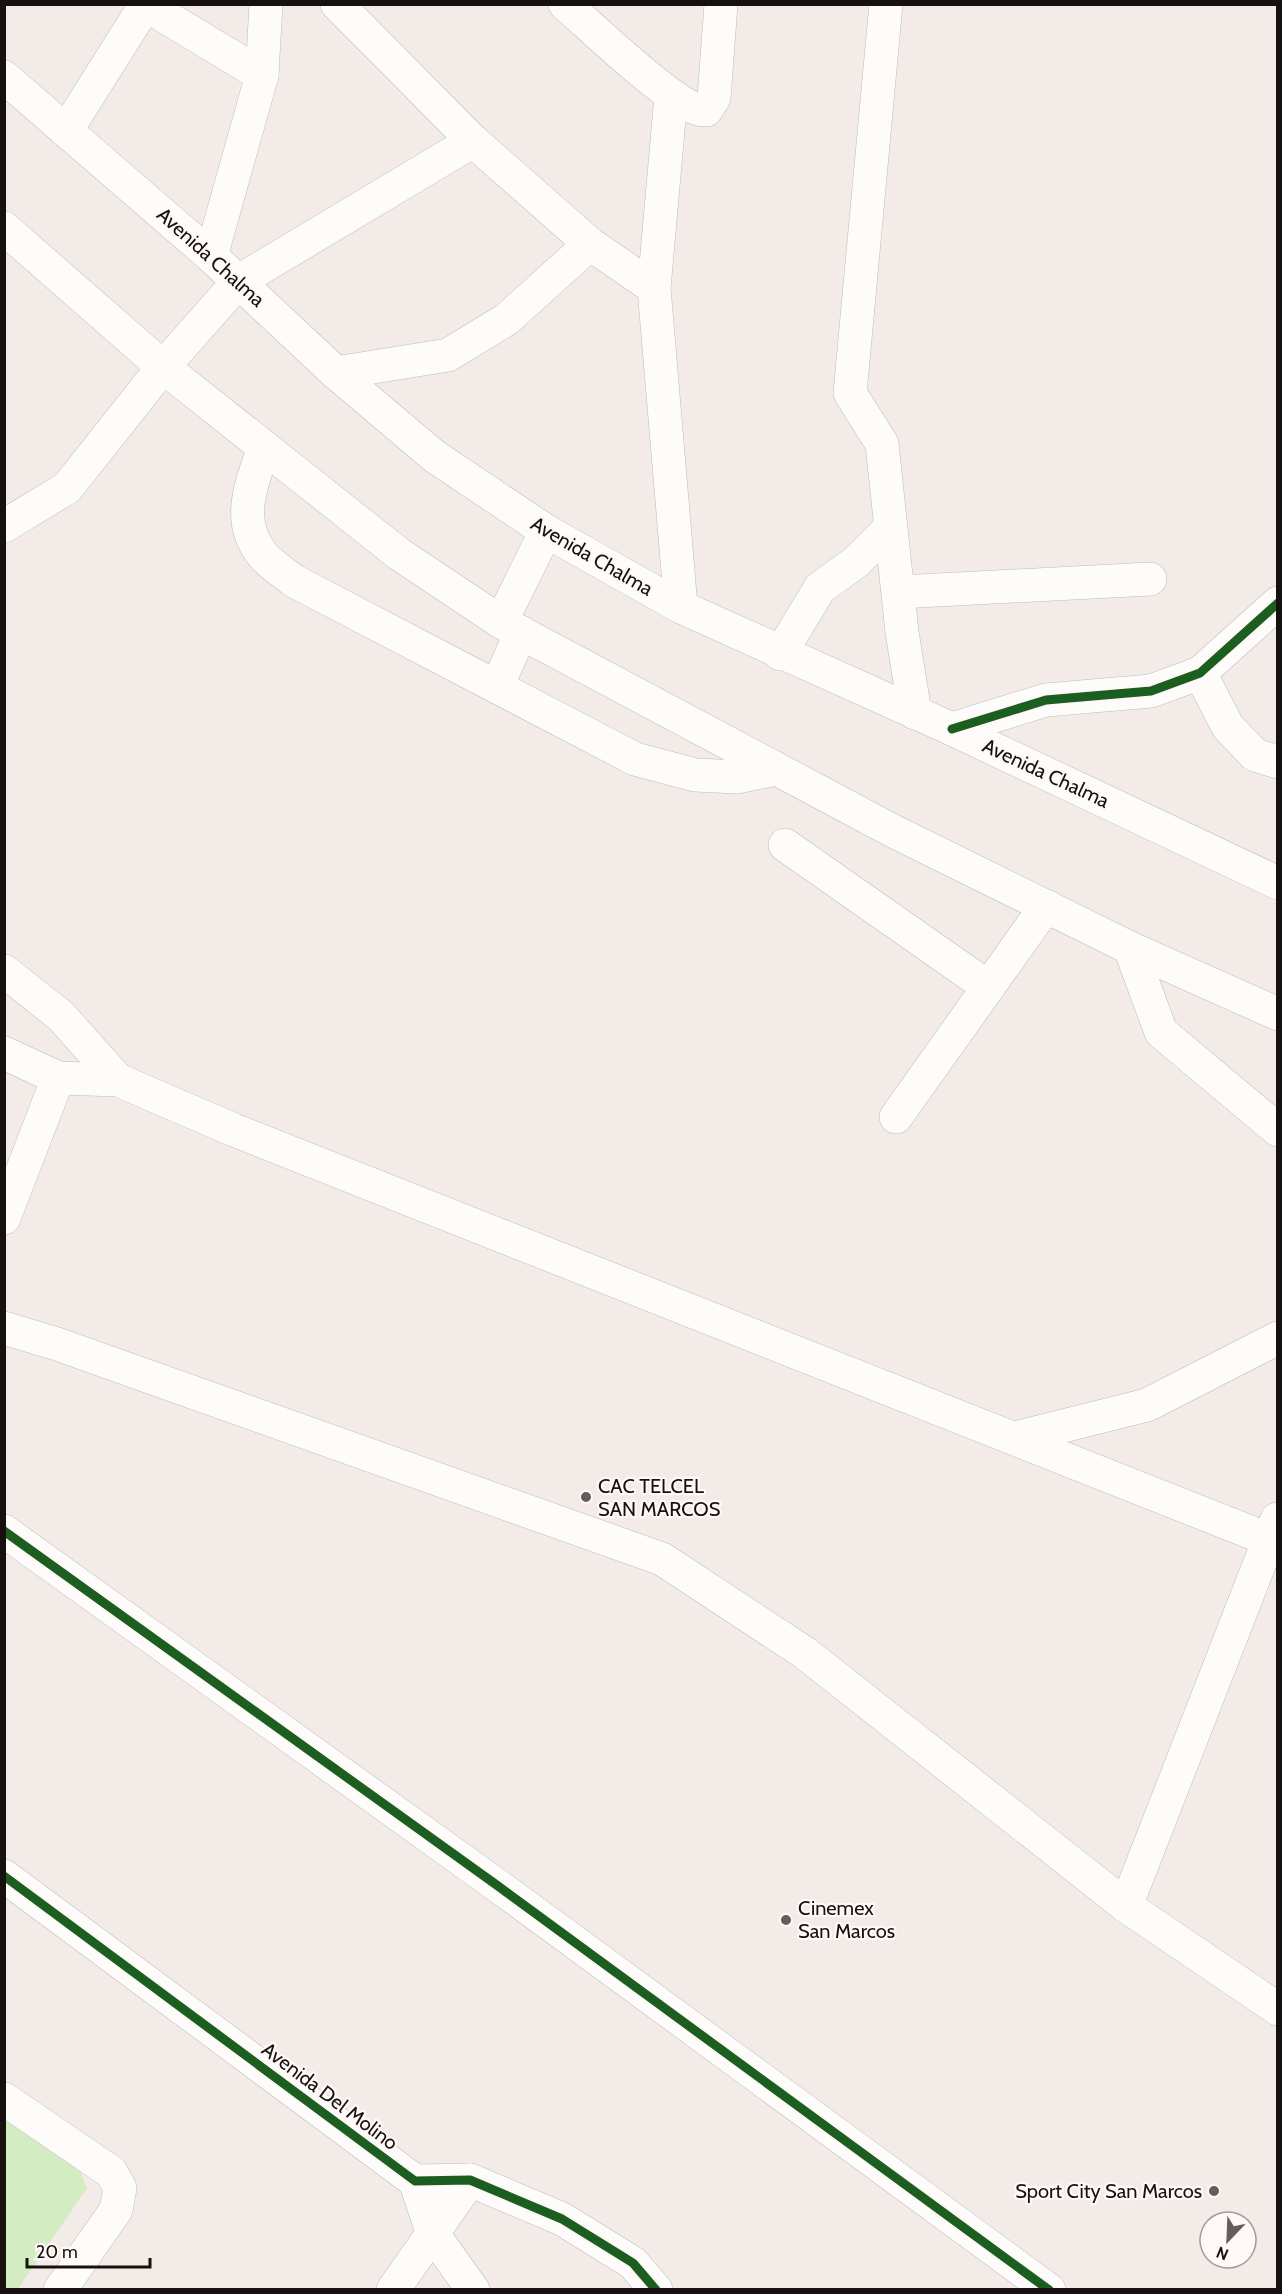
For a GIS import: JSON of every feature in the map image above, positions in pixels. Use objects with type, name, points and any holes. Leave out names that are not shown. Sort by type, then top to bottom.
[{"type":"main road","points":[[211,256],[262,75],[266,4]]},
{"type":"main road","points":[[337,4],[473,141],[590,244],[654,288]]},
{"type":"main road","points":[[566,4],[671,96],[698,111],[706,110],[714,98],[721,4]]},
{"type":"main road","points":[[886,4],[850,393],[882,444],[890,528],[915,713]]},
{"type":"main road","points":[[66,131],[146,5],[262,75]]},
{"type":"main road","name":"Avenida Chalma","points":[[4,77],[240,281],[336,373],[434,456],[546,531],[681,607],[780,654],[952,729],[1278,883]]},
{"type":"main road","points":[[671,96],[654,288],[681,607]]},
{"type":"main road","points":[[4,526],[67,488],[163,367],[240,281],[473,141]]},
{"type":"main road","points":[[4,228],[163,367],[399,554],[511,627],[893,831],[1130,948],[1278,1014]]},
{"type":"main road","points":[[336,373],[448,355],[507,319],[590,244]]},
{"type":"main road","points":[[264,447],[247,497],[247,525],[262,554],[294,581],[635,759],[695,775],[737,777],[776,769]]},
{"type":"main road","points":[[780,654],[820,588],[856,562],[890,528]]},
{"type":"main road","points":[[497,687],[511,627],[546,531]]},
{"type":"main road","points":[[899,592],[1150,579]]},
{"type":"main road","points":[[952,729],[1046,700],[1151,691],[1200,673],[1278,603]]},
{"type":"main road","points":[[1200,673],[1228,727],[1255,755],[1278,762]]},
{"type":"main road","points":[[784,845],[988,987]]},
{"type":"main road","points":[[896,1117],[1046,906]]},
{"type":"main road","points":[[1130,948],[1161,1032],[1278,1130]]},
{"type":"main road","points":[[4,971],[62,1016],[118,1080]]},
{"type":"main road","points":[[4,1053],[58,1078],[118,1080],[234,1130],[1015,1438],[1274,1529],[1126,1906]]},
{"type":"main road","points":[[4,1218],[58,1078]]},
{"type":"main road","points":[[4,1328],[57,1344],[663,1559],[805,1653],[1126,1906],[1278,2009]]},
{"type":"main road","points":[[1015,1438],[1147,1405],[1278,1338]]},
{"type":"main road","points":[[4,1531],[498,1886],[1049,2289]]},
{"type":"main road","name":"Avenida Del Molino","points":[[4,1876],[415,2181]]},
{"type":"main road","points":[[4,2099],[111,2172],[120,2188],[116,2210],[60,2289]]},
{"type":"main road","points":[[393,2289],[470,2180]]},
{"type":"main road","points":[[473,2289],[433,2234],[415,2181],[470,2180],[562,2219],[633,2263],[656,2289]]},
{"type":"green space","points":[[4,2116],[80,2171],[87,2188],[18,2289],[5,2289]]},
{"type":"cycle path","points":[[952,729],[1046,700],[1151,691],[1200,673],[1278,603]]},
{"type":"cycle path","points":[[4,1531],[498,1886],[1049,2290]]},
{"type":"cycle path","points":[[4,1876],[415,2181],[470,2180],[562,2219],[633,2263],[656,2290]]},
{"type":"place","name":"CAC TELCEL SAN MARCOS","points":[[586,1497]]},
{"type":"place","name":"Cinemex San Marcos","points":[[786,1920]]},
{"type":"place","name":"Sport City San Marcos","points":[[1214,2191]]}]
